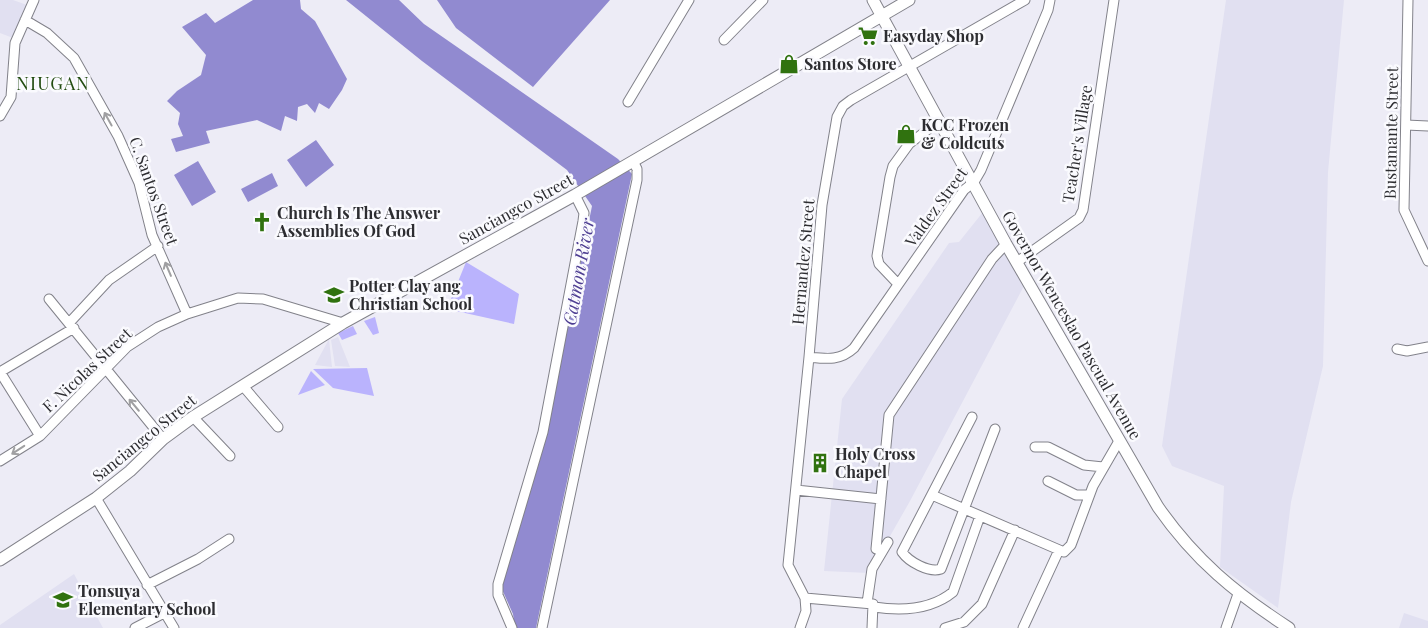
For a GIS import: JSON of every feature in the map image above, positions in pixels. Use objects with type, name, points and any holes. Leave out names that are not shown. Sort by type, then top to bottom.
[{"type":"main road","name":"Governor Wenceslao Pascual Avenue","points":[[873,0],[910,65],[938,121],[974,182],[1006,244],[1119,441],[1170,524],[1206,565],[1238,594],[1289,628]]},
{"type":"main road","name":"Sanciangco Street","points":[[0,560],[96,498],[136,467],[163,439],[193,417],[344,323],[578,193],[909,0]]},
{"type":"street","points":[[0,116],[11,97],[15,43],[34,0]]},
{"type":"street","points":[[628,102],[689,0]]},
{"type":"street","points":[[724,40],[763,0]]},
{"type":"street","name":"Hernandez Street","points":[[805,598],[788,566],[810,357],[822,205],[837,117],[846,103],[1025,0]]},
{"type":"street","name":"Valdez Street","points":[[810,357],[836,359],[845,356],[854,348],[964,190],[974,182],[982,170],[1048,10],[1050,0]]},
{"type":"street","name":"Teacher's Village","points":[[1017,262],[1079,218],[1083,210],[1114,0]]},
{"type":"street","name":"Bustamante Street","points":[[1408,0],[1404,210],[1428,261]]},
{"type":"street","name":"C. Santos Street","points":[[25,20],[47,33],[62,45],[74,58],[90,85],[118,136],[138,183],[148,223],[187,314]]},
{"type":"street","points":[[898,284],[879,264],[877,256],[890,177],[901,153],[938,121]]},
{"type":"street","points":[[1406,124],[1428,126]]},
{"type":"street","points":[[542,628],[637,180],[637,169],[633,161]]},
{"type":"street","points":[[512,628],[498,595],[498,584],[543,432],[584,221],[584,213],[578,193]]},
{"type":"street","points":[[876,549],[889,416],[992,259],[1006,244]]},
{"type":"street","points":[[40,436],[0,372],[72,325],[108,280],[158,246]]},
{"type":"street","name":"F. Nicolas Street","points":[[0,461],[40,436],[127,348],[158,327],[187,314],[238,298],[264,299],[344,323]]},
{"type":"street","points":[[49,300],[72,325],[105,370],[163,439]]},
{"type":"street","points":[[1397,349],[1407,351],[1428,347]]},
{"type":"street","points":[[243,386],[278,427]]},
{"type":"street","points":[[193,417],[230,456]]},
{"type":"street","points":[[972,417],[902,552],[921,567],[934,570],[941,569],[994,428]]},
{"type":"street","points":[[932,494],[1064,552],[1071,545],[1089,495],[1119,441]]},
{"type":"street","points":[[1035,446],[1048,447],[1084,465],[1103,467]]},
{"type":"street","points":[[1048,481],[1076,495],[1089,495]]},
{"type":"street","points":[[796,490],[881,499]]},
{"type":"street","points":[[96,498],[174,628]]},
{"type":"street","points":[[800,628],[806,610],[805,598],[901,610],[915,608],[948,595],[952,592],[980,516]]},
{"type":"street","points":[[945,628],[964,622],[982,604],[1015,530]]},
{"type":"street","points":[[147,585],[198,559],[230,539]]},
{"type":"street","points":[[872,628],[872,569],[888,542]]},
{"type":"street","points":[[1023,628],[1059,550]]},
{"type":"street","points":[[1226,628],[1238,594]]},
{"type":"street","points":[[135,628],[164,613]]},
{"type":"shaded area","points":[[0,0],[13,0],[27,5],[13,38],[0,33]]},
{"type":"shaded area","points":[[1226,0],[1344,0],[1328,172],[1323,366],[1291,502],[1278,608],[1220,567],[1224,486],[1172,466],[1162,446]]},
{"type":"shaded area","points":[[983,212],[1025,284],[910,501],[869,573],[824,571],[842,399],[949,243],[959,242]]},
{"type":"shaded area","points":[[466,262],[519,294],[514,324],[447,309]]},
{"type":"shaded area","points":[[375,317],[379,333],[373,335],[364,321]]},
{"type":"shaded area","points":[[353,326],[357,334],[342,340],[338,333]]},
{"type":"shaded area","points":[[338,337],[350,367],[335,366],[331,340]]},
{"type":"shaded area","points":[[329,339],[332,367],[315,365]]},
{"type":"shaded area","points":[[367,368],[374,396],[333,388],[313,369]]},
{"type":"shaded area","points":[[311,371],[325,385],[298,395]]},
{"type":"shaded area","name":"Tonsuya Elementary School","points":[[74,574],[103,628],[0,628],[0,625]]},
{"type":"shaded area","points":[[1404,613],[1428,621],[1428,628],[1399,628]]},
{"type":"water","points":[[253,0],[300,0],[301,9],[315,21],[347,79],[342,90],[329,109],[319,103],[315,113],[307,104],[298,107],[297,121],[285,116],[281,131],[257,120],[206,131],[210,143],[176,152],[171,139],[183,136],[178,124],[180,113],[167,101],[177,91],[201,75],[206,55],[182,27],[206,13],[215,23]]},
{"type":"water","name":"Catmon River","points":[[346,0],[399,0],[424,24],[618,159],[632,174],[536,628],[515,628],[513,614],[501,587],[548,424],[592,206],[567,170],[422,61]]},
{"type":"water","points":[[437,0],[610,0],[533,87],[456,28]]},
{"type":"water","points":[[316,140],[334,165],[306,187],[287,160]]},
{"type":"water","points":[[198,161],[216,192],[192,206],[174,175]]},
{"type":"water","points":[[272,173],[278,186],[248,202],[241,189]]},
{"type":"place","name":"Easyday Shop","points":[[868,36]]},
{"type":"place","name":"Santos Store","points":[[789,64]]},
{"type":"place","name":"KCC Frozen & Coldcuts","points":[[906,134]]},
{"type":"place","name":"Church Is The Answer Assemblies Of God","points":[[262,222]]},
{"type":"place","name":"Potter Clay ang Christian School","points":[[334,295]]},
{"type":"place","name":"Holy Cross Chapel","points":[[820,463]]},
{"type":"place","name":"Tonsuya Elementary School","points":[[63,600]]},
{"type":"district","name":"NIUGAN","points":[[53,84]]}]
